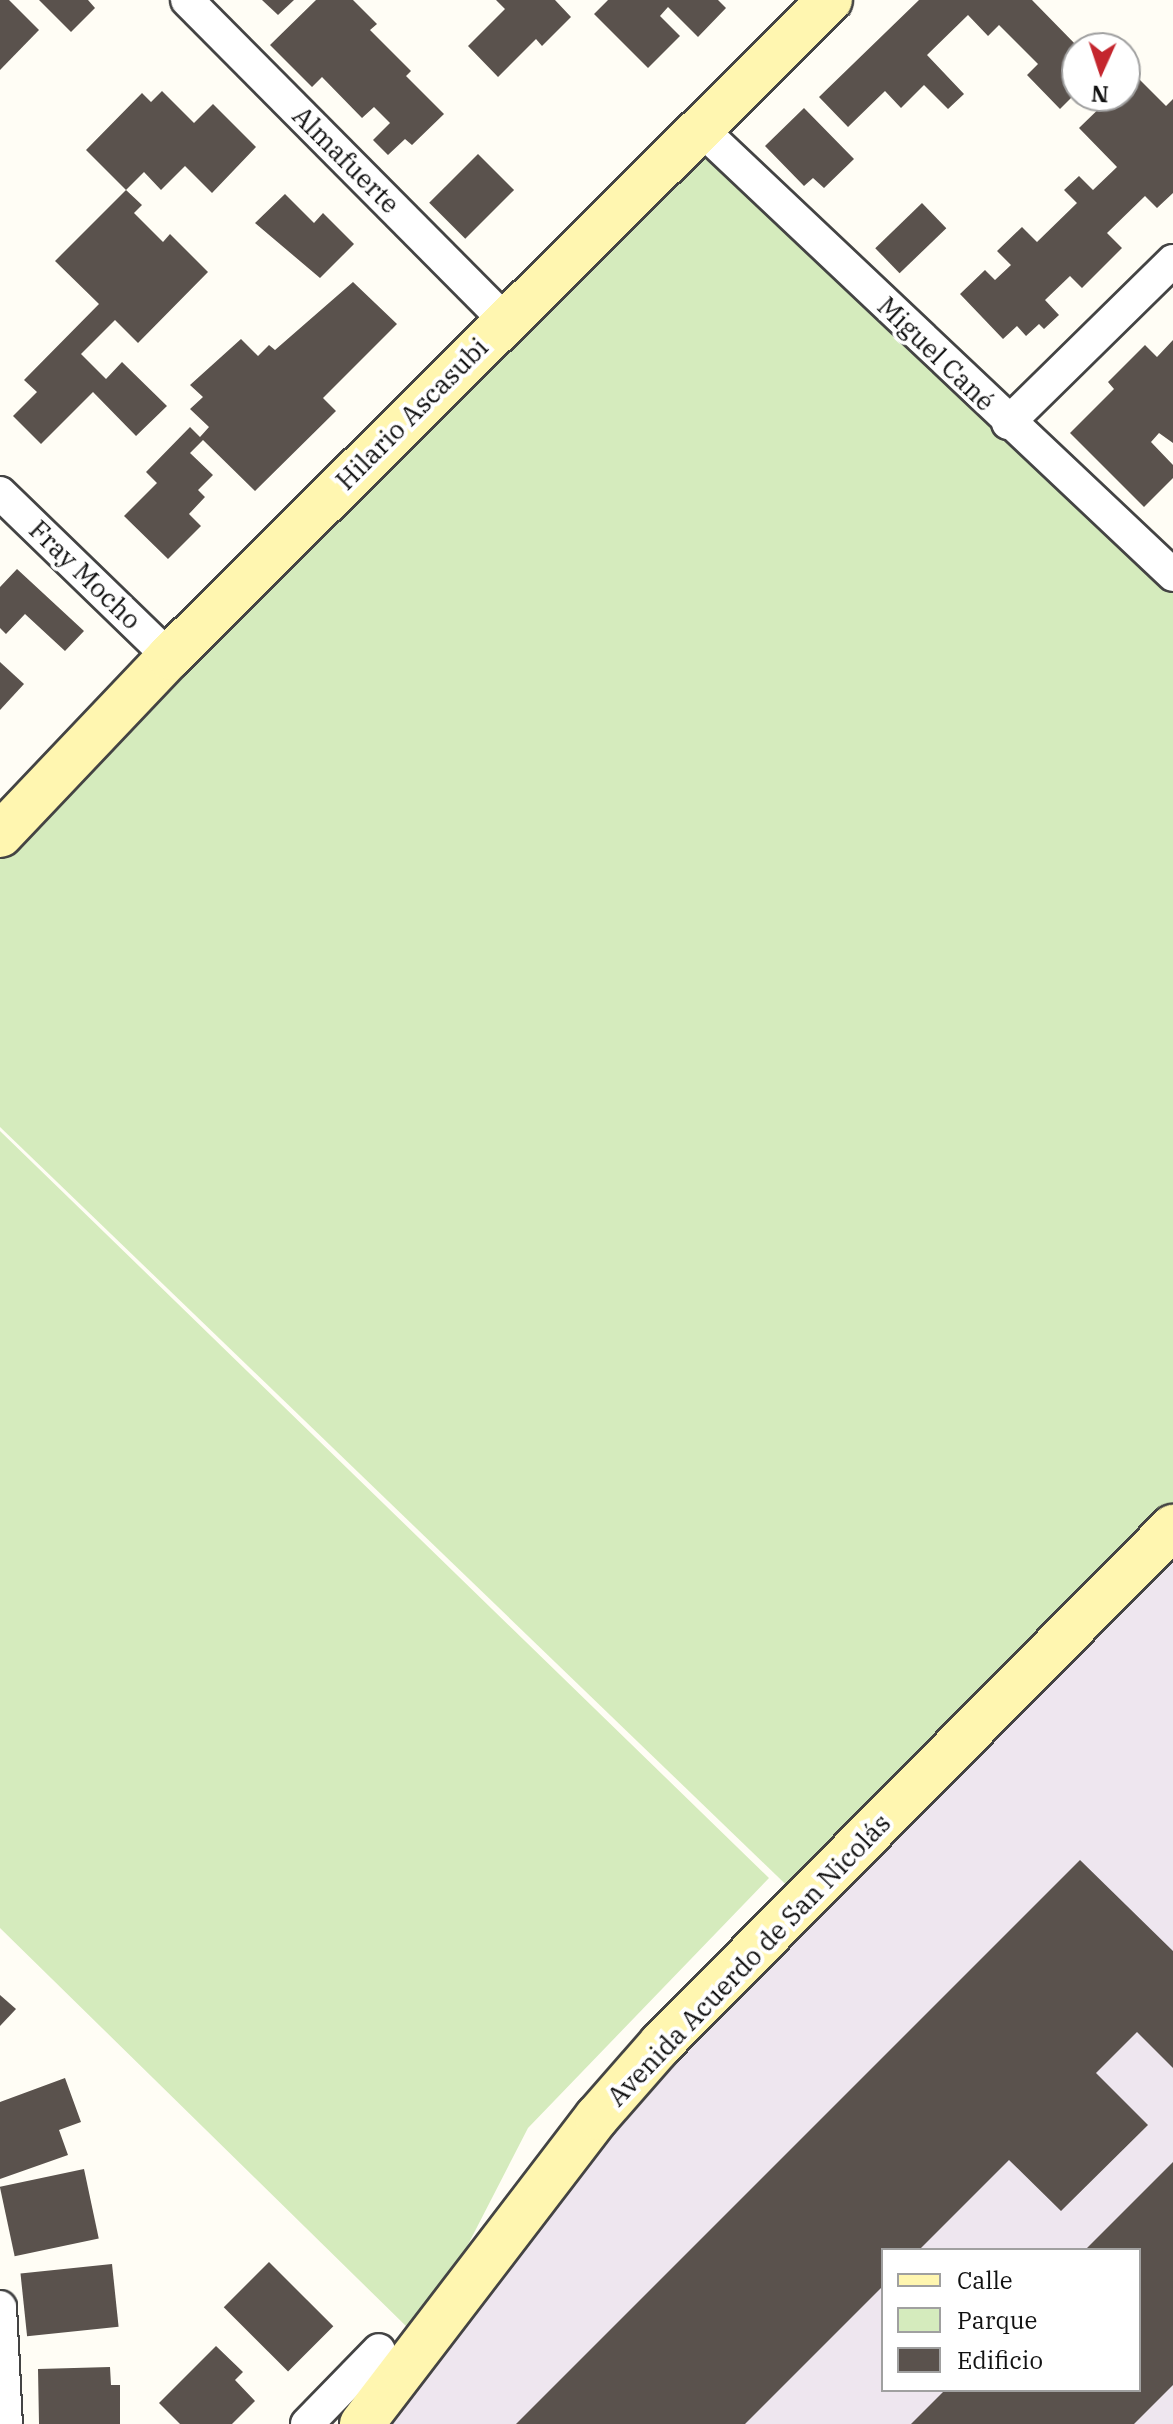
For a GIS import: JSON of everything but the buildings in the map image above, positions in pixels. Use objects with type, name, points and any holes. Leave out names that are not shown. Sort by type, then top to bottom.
[{"type":"street","name":"Almafuerte","points":[[187,0],[505,320]]},
{"type":"street","name":"Hilario Ascasubi","points":[[0,835],[169,657],[830,0]]},
{"type":"street","name":"Miguel Cané","points":[[702,130],[1008,423],[1173,575]]},
{"type":"street","points":[[1008,423],[1173,261]]},
{"type":"street","name":"Fray Mocho","points":[[0,493],[169,657]]},
{"type":"street","name":"Avenida Acuerdo de San Nicolás","points":[[362,2424],[597,2117],[661,2044],[1173,1527]]},
{"type":"street","points":[[0,2307],[6,2424]]},
{"type":"street","points":[[307,2424],[379,2350]]},
{"type":"shaded area","points":[[1173,1527],[1173,2424],[362,2424],[597,2117]]},
{"type":"green space","points":[[702,130],[1173,575],[1173,1527],[804,1902],[0,1127],[0,835]]},
{"type":"green space","points":[[0,1131],[769,1878],[528,2128],[457,2266],[408,2328],[0,1928]]}]
